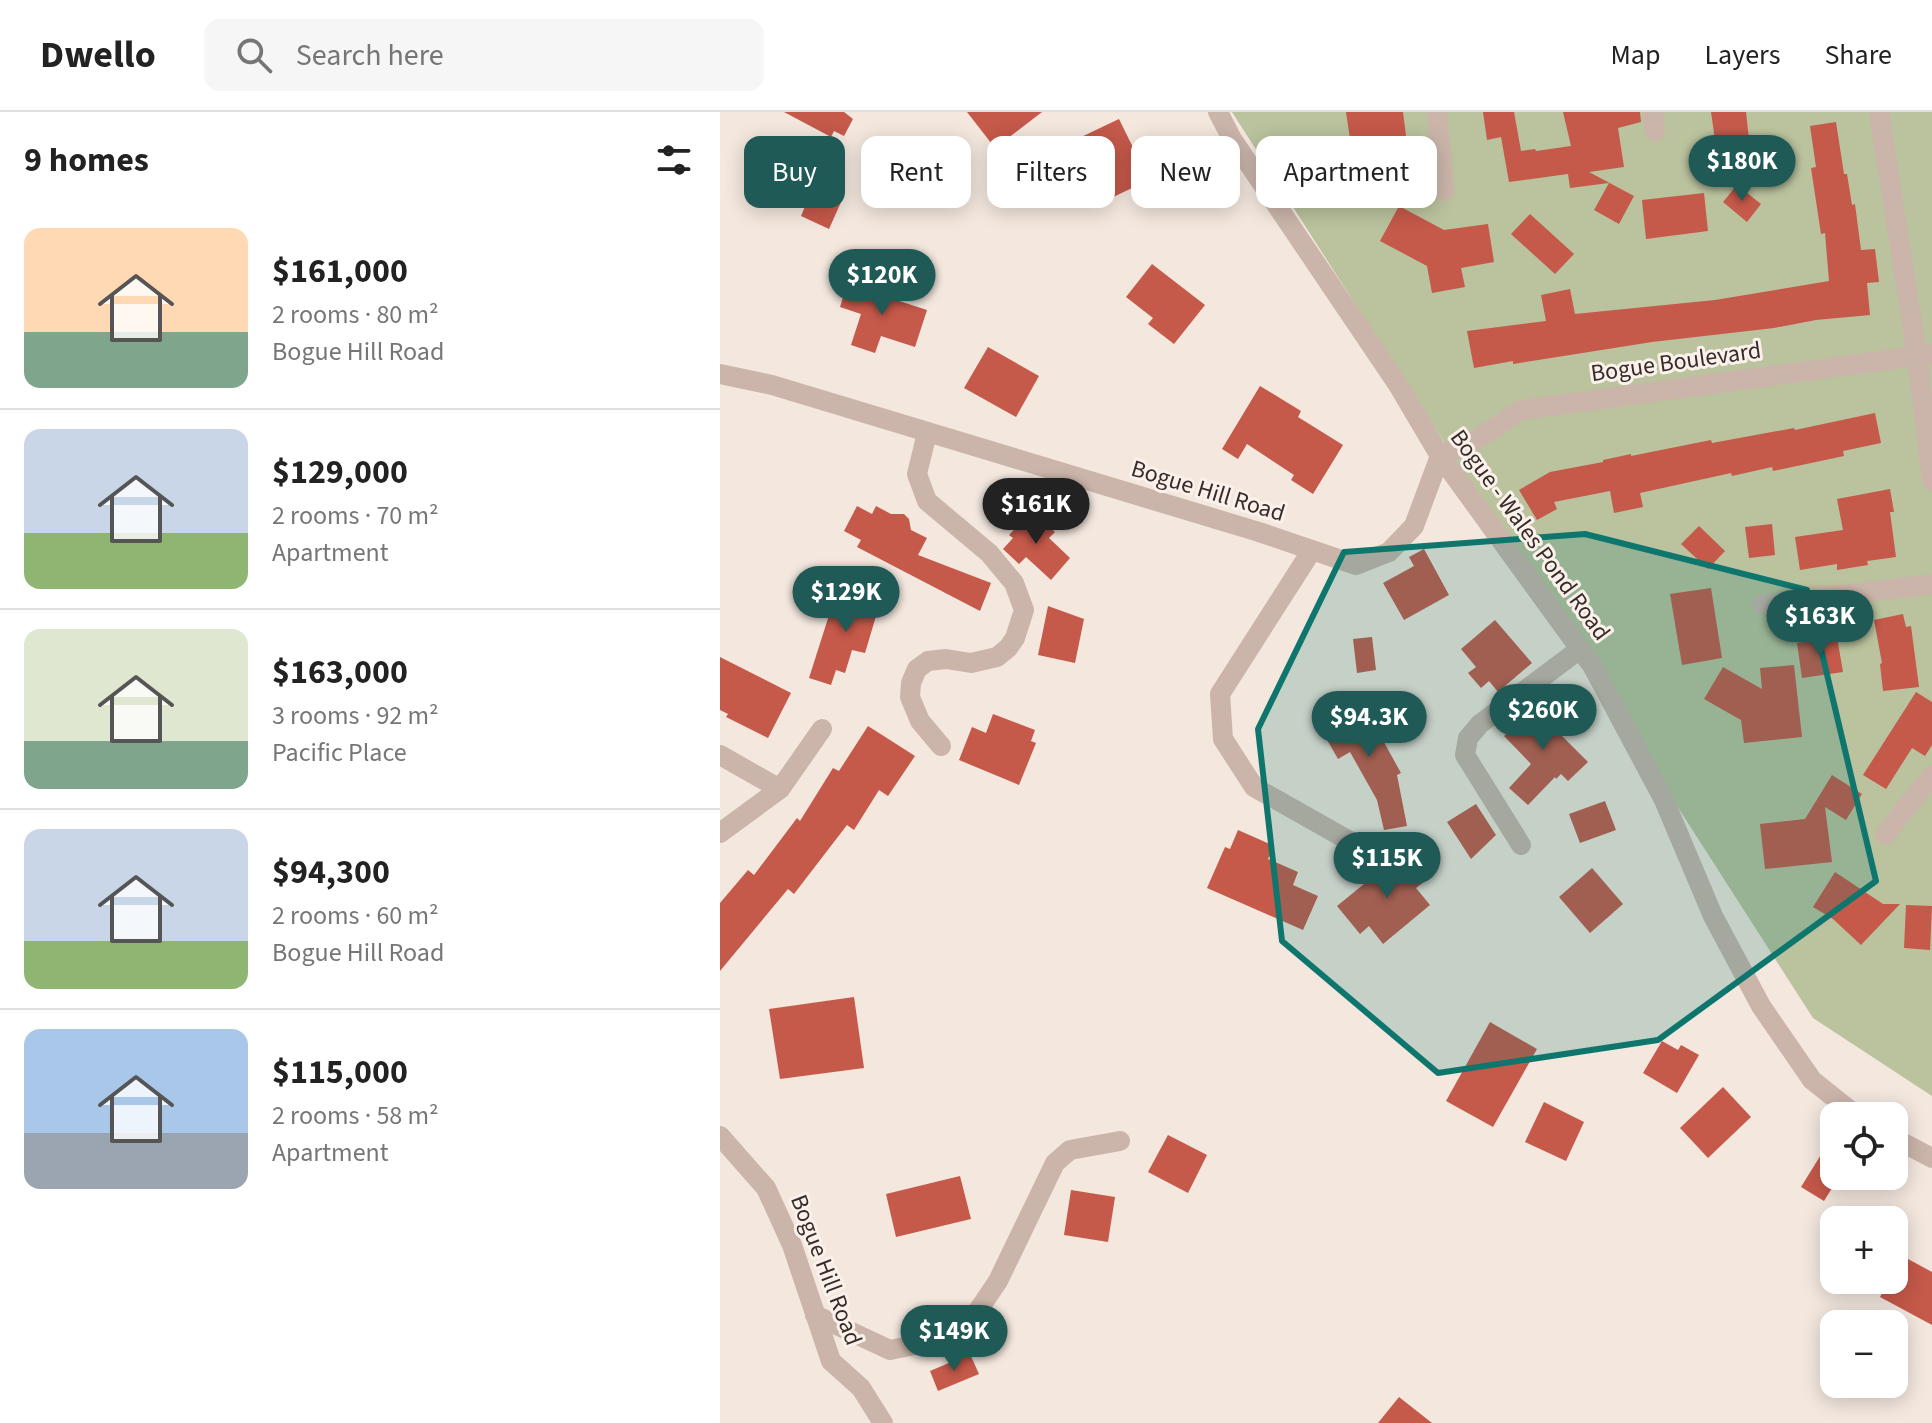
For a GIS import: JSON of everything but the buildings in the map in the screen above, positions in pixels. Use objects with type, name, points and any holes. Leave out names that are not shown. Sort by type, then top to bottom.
[{"type":"street","name":"Bogue - Wales Pond Road","points":[[1218,112],[1232,139],[1398,385],[1440,456],[1593,667],[1664,800],[1713,916],[1761,1006],[1812,1080],[1840,1102]]},
{"type":"street","points":[[1437,112],[1444,191]]},
{"type":"street","points":[[1879,112],[1924,355],[1932,481]]},
{"type":"street","name":"Bogue Boulevard","points":[[1440,456],[1474,441],[1521,410],[1924,355]]},
{"type":"street","name":"Bogue Hill Road","points":[[720,374],[772,385],[1259,532],[1356,565],[1389,552],[1414,526],[1440,456]]},
{"type":"street","points":[[927,433],[917,474],[927,501],[989,553],[1014,583],[1024,610],[1015,638],[997,657],[971,663],[946,659],[928,661],[917,669],[911,683],[910,697],[920,721],[941,746]]},
{"type":"street","points":[[1312,550],[1220,694],[1223,739],[1254,787],[1353,843]]},
{"type":"street","points":[[1762,605],[1932,584]]},
{"type":"street","points":[[1521,845],[1465,755],[1468,738],[1480,724],[1580,649]]},
{"type":"street","points":[[720,833],[780,789],[822,729]]},
{"type":"street","points":[[720,755],[780,789]]},
{"type":"street","points":[[1885,835],[1932,775]]},
{"type":"street","name":"Bogue Hill Road","points":[[720,1136],[766,1188],[792,1245],[831,1361],[861,1388],[883,1423]]},
{"type":"street","points":[[815,1315],[890,1350],[934,1341],[975,1315],[1016,1246],[1055,1163],[1070,1150],[1120,1141]]},
{"type":"street","points":[[1908,1145],[1932,1158]]},
{"type":"highlighted area","points":[[1585,534],[1807,590],[1876,881],[1658,1040],[1438,1073],[1282,941],[1258,729],[1344,552]]},
{"type":"green space","points":[[1232,112],[1932,112],[1932,1096],[1813,1018],[1294,208],[1437,208],[1437,136],[1256,136],[1256,149]]}]
